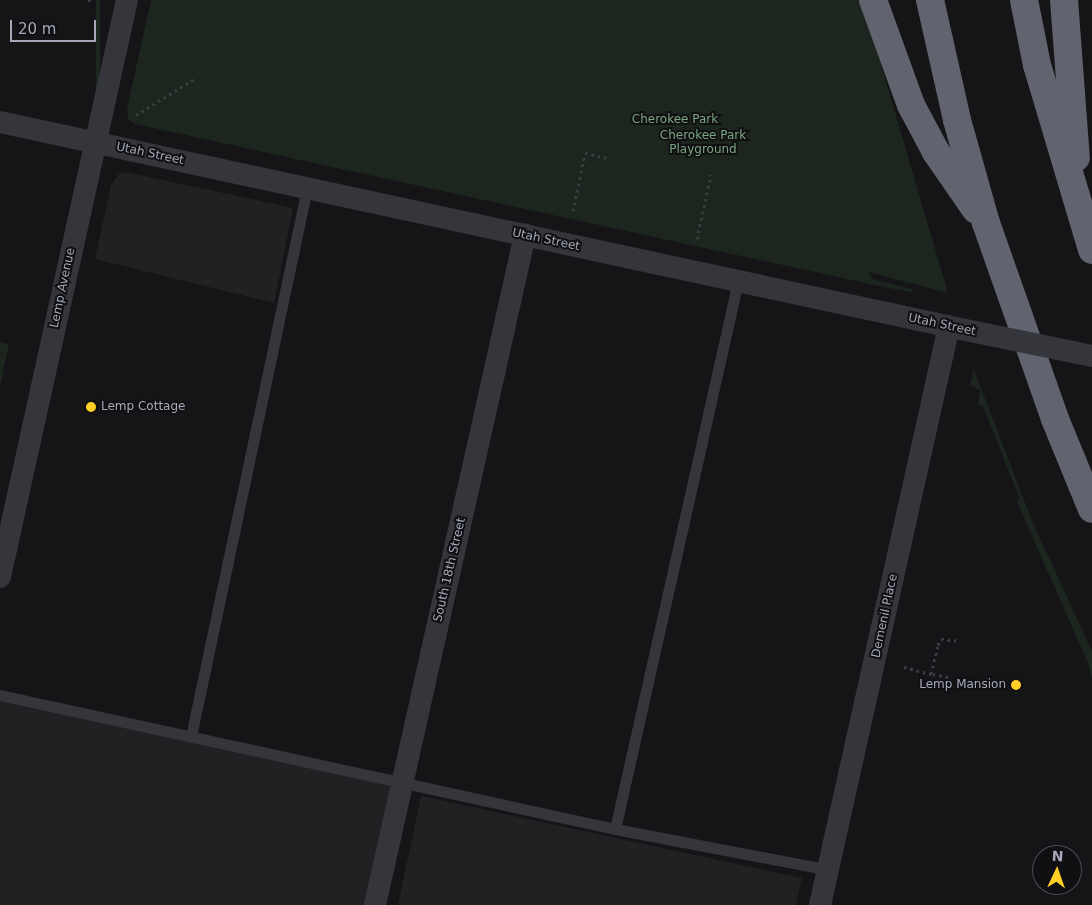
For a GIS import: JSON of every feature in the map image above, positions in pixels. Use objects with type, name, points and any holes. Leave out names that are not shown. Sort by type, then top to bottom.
[{"type":"highway","points":[[873,0],[911,105],[936,152],[986,223]]},
{"type":"highway","points":[[930,0],[957,120],[986,223],[1055,419],[1092,509]]},
{"type":"highway","points":[[1024,0],[1037,65],[1080,217],[1092,250]]},
{"type":"highway","points":[[1064,0],[1080,217]]},
{"type":"street","name":"Lemp Avenue","points":[[0,576],[127,0]]},
{"type":"street","name":"Utah Street","points":[[0,122],[1092,356]]},
{"type":"street","name":"South 18th Street","points":[[376,905],[525,235]]},
{"type":"street","name":"Demenil Place","points":[[820,905],[955,327]]},
{"type":"lane","points":[[191,736],[307,188]]},
{"type":"lane","points":[[615,829],[738,281]]},
{"type":"lane","points":[[0,695],[615,829],[829,870]]},
{"type":"path","points":[[88,0],[94,1]]},
{"type":"path","points":[[136,115],[194,79]]},
{"type":"path","points":[[572,211],[586,152],[607,158]]},
{"type":"path","points":[[697,238],[711,174]]},
{"type":"path","points":[[930,674],[941,639],[960,641]]},
{"type":"path","points":[[904,667],[948,677]]},
{"type":"shaded area","points":[[126,172],[293,208],[274,303],[95,259],[111,185],[119,174]]},
{"type":"shaded area","points":[[0,699],[403,783],[375,905],[0,905]]},
{"type":"shaded area","points":[[421,796],[802,878],[796,905],[398,905]]},
{"type":"green space","points":[[96,0],[100,0],[100,98],[96,98]]},
{"type":"green space","name":"Cherokee Park","points":[[151,0],[862,0],[948,293],[869,272],[872,279],[915,290],[910,292],[874,285],[135,124],[128,119],[127,109]]},
{"type":"green space","points":[[0,342],[9,344],[0,386]]},
{"type":"green space","points":[[974,370],[1032,521],[1092,651],[1092,679],[1088,663],[1017,502],[1019,497],[983,406],[978,405],[980,391],[970,384]]},
{"type":"place","name":"Lemp Cottage","points":[[91,407]]},
{"type":"place","name":"Lemp Mansion","points":[[1016,685]]},
{"type":"park label","name":"Cherokee Park Playground","points":[[703,143]]}]
